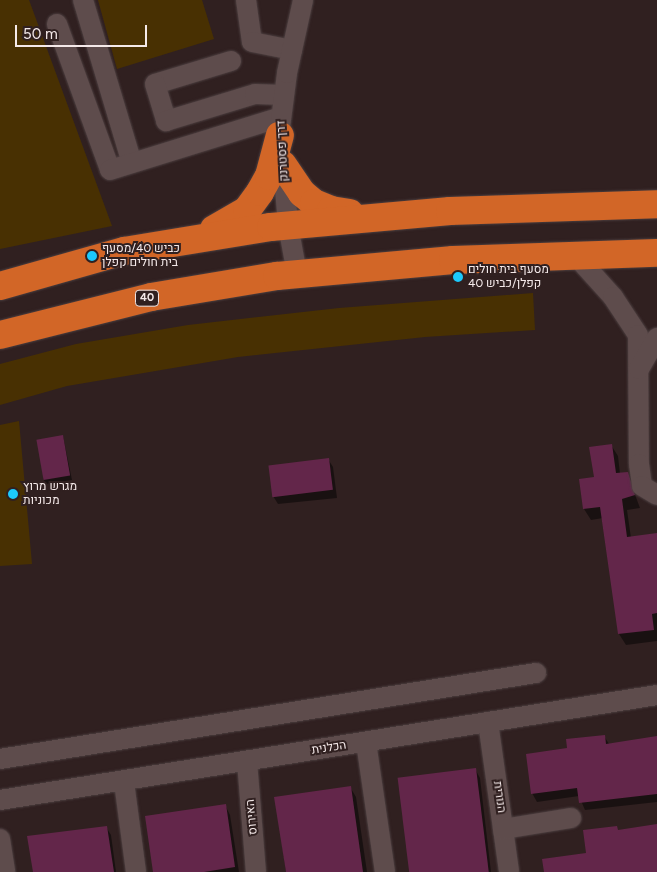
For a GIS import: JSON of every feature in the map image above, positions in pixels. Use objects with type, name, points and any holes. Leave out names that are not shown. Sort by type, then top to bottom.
[{"type":"highway","points":[[200,237],[247,210],[269,176],[280,126]]},
{"type":"highway","points":[[282,165],[302,193],[314,203],[331,210],[378,216]]},
{"type":"highway","points":[[0,286],[124,251],[200,237],[288,225],[378,216],[657,204]]},
{"type":"highway","name":"40","points":[[0,335],[151,297],[297,274],[402,263],[657,254]]},
{"type":"street","points":[[83,0],[132,163]]},
{"type":"street","points":[[246,0],[252,42],[292,50]]},
{"type":"street","name":"דרך פסטרנק","points":[[297,274],[288,225],[280,126],[292,50],[303,0]]},
{"type":"street","points":[[57,24],[110,170],[280,126]]},
{"type":"street","points":[[231,62],[155,84],[166,120],[255,94],[284,95]]},
{"type":"street","points":[[576,257],[613,297],[638,335],[639,464],[642,486],[657,495]]},
{"type":"street","points":[[638,371],[657,338]]},
{"type":"street","points":[[0,759],[536,673]]},
{"type":"street","name":"הכלנית","points":[[0,800],[124,782],[657,695]]},
{"type":"street","name":"הנורית","points":[[488,722],[509,872]]},
{"type":"street","points":[[366,742],[385,872]]},
{"type":"street","name":"האירוס","points":[[247,761],[256,872]]},
{"type":"street","points":[[124,782],[136,872]]},
{"type":"street","points":[[503,829],[571,818]]},
{"type":"street","points":[[0,839],[5,872]]},
{"type":"shaded area","points":[[0,0],[29,0],[112,226],[0,249]]},
{"type":"shaded area","points":[[98,0],[202,0],[214,39],[117,69]]},
{"type":"shaded area","points":[[533,293],[535,330],[425,337],[238,357],[67,386],[0,405],[0,364],[76,344],[188,325],[339,308]]},
{"type":"shaded area","name":"מגרש מרוץ מכוניות","points":[[19,421],[32,564],[0,566],[0,425]]},
{"type":"building","points":[[63,435],[70,475],[44,480],[36,440]]},
{"type":"building","points":[[612,444],[616,473],[628,472],[635,495],[622,499],[627,537],[657,533],[657,613],[652,614],[654,630],[618,634],[600,507],[583,509],[579,479],[594,477],[589,447]]},
{"type":"building","points":[[329,458],[333,490],[272,497],[268,465]]},
{"type":"building","points":[[605,735],[606,744],[657,736],[657,794],[579,803],[577,788],[531,794],[526,754],[567,748],[566,739]]},
{"type":"building","points":[[476,768],[489,872],[409,872],[398,778]]},
{"type":"building","points":[[351,786],[363,872],[286,872],[274,797]]},
{"type":"building","points":[[226,804],[235,867],[204,872],[153,872],[145,816]]},
{"type":"building","points":[[657,824],[657,872],[544,872],[542,859],[586,853],[583,830],[617,826],[618,830]]},
{"type":"building","points":[[107,826],[114,872],[33,872],[27,836]]},
{"type":"place","name":"כביש 40/מסעף בית חולים קפלן","points":[[92,256]]},
{"type":"place","name":"מסעף בית חולים קפלן/כביש 40","points":[[458,277]]},
{"type":"place","name":"מגרש מרוץ מכוניות","points":[[13,494]]}]
